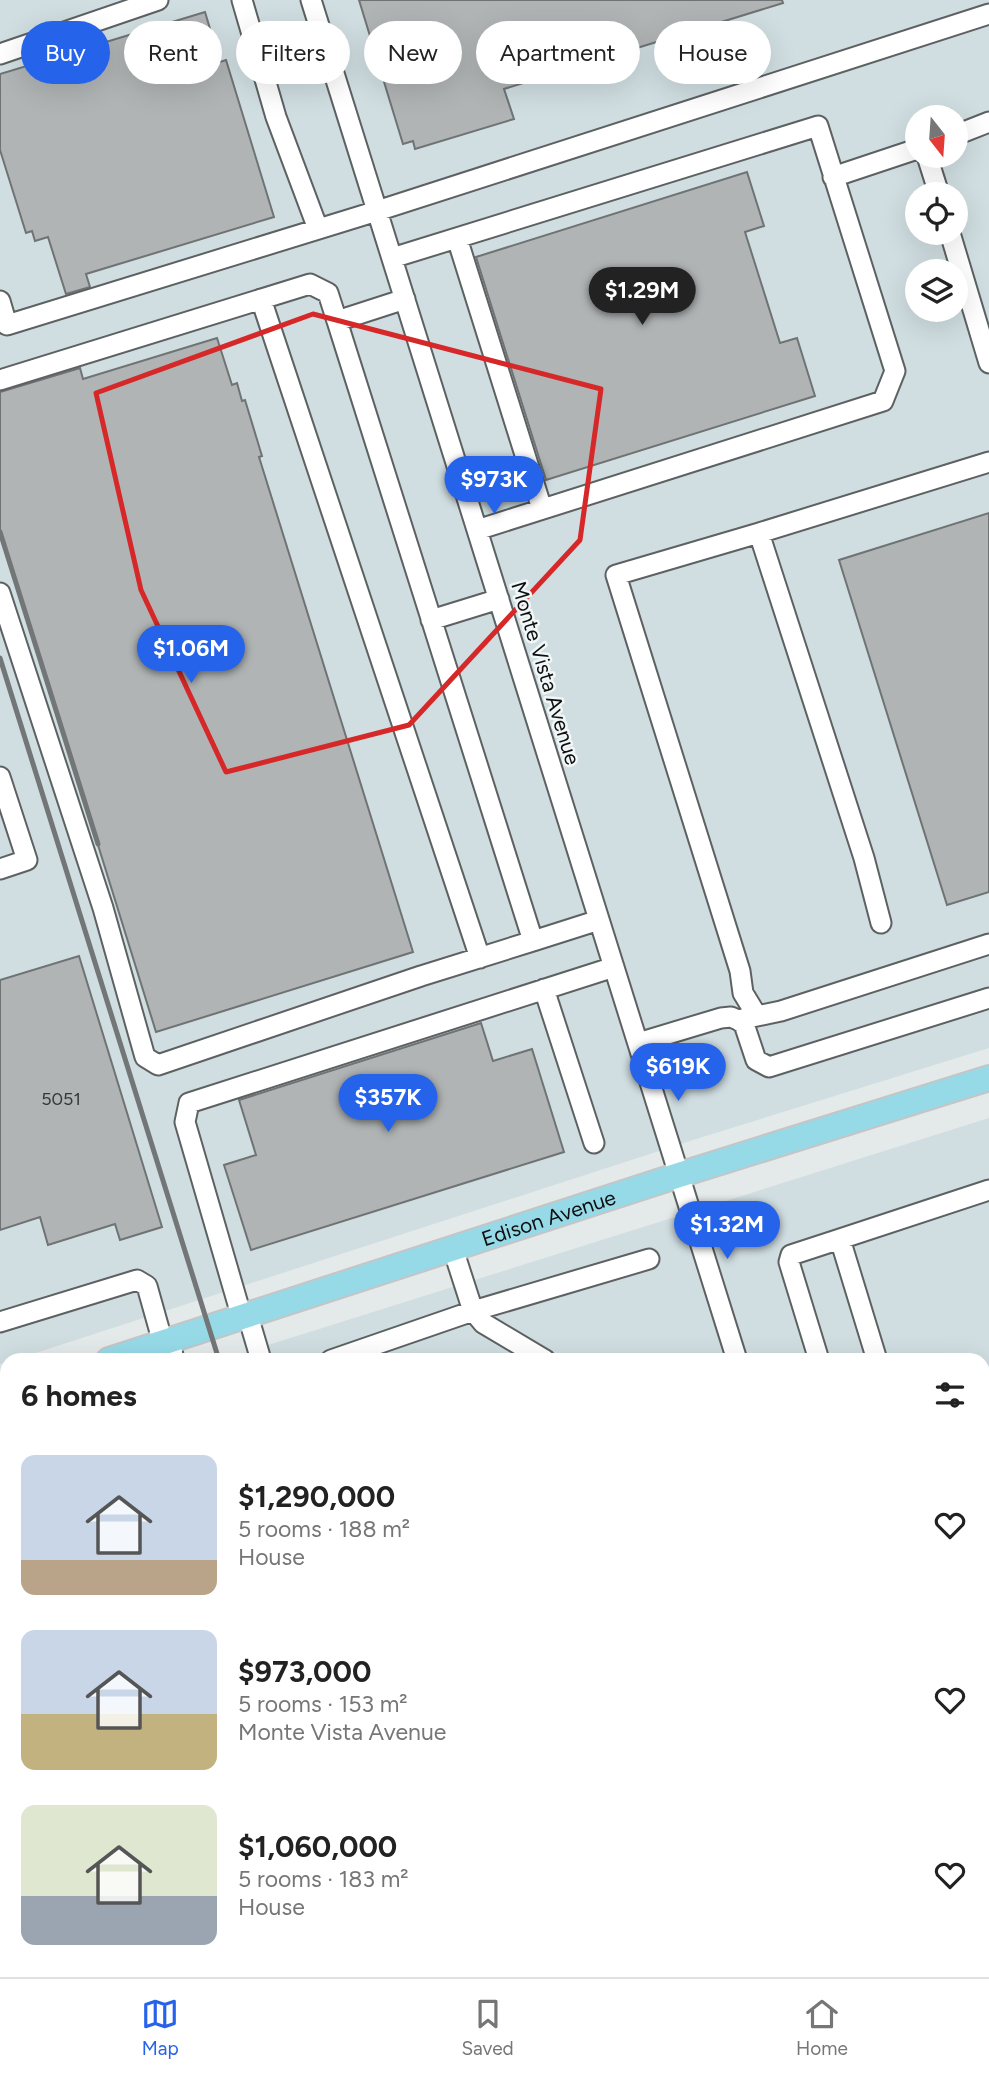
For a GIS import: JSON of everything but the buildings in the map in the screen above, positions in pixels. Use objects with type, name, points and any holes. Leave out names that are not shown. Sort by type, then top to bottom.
[{"type":"main road","name":"Edison Avenue","points":[[144,1353],[169,1348],[245,1317],[679,1175],[989,1078]]},
{"type":"street","points":[[0,54],[158,0]]},
{"type":"street","points":[[242,0],[276,117],[318,229]]},
{"type":"street","name":"Monte Vista Avenue","points":[[311,0],[735,1353]]},
{"type":"street","points":[[0,301],[7,325],[377,211],[989,14]]},
{"type":"street","points":[[968,130],[989,122]]},
{"type":"street","points":[[392,258],[818,126],[895,371],[883,401],[477,530]]},
{"type":"street","points":[[834,177],[905,153]]},
{"type":"street","points":[[457,238],[542,509]]},
{"type":"street","points":[[954,245],[989,363]]},
{"type":"street","points":[[0,380],[310,284],[328,293],[533,941]]},
{"type":"street","points":[[261,299],[480,958]]},
{"type":"street","points":[[337,321],[405,299]]},
{"type":"street","points":[[989,462],[616,575],[740,971],[747,1018],[744,1024],[756,1060],[769,1067],[989,998]]},
{"type":"street","points":[[759,533],[859,845],[881,923]]},
{"type":"street","points":[[0,593],[103,908],[145,1057],[159,1065],[599,920]]},
{"type":"street","points":[[432,620],[499,599]]},
{"type":"street","points":[[0,777],[27,860],[0,869]]},
{"type":"street","points":[[638,1043],[721,1018],[747,1018],[781,1011],[989,944]]},
{"type":"street","points":[[258,1353],[184,1122],[189,1104],[614,967]]},
{"type":"street","points":[[544,989],[594,1143]]},
{"type":"street","points":[[817,1353],[789,1262],[791,1255],[989,1190]]},
{"type":"street","points":[[840,1239],[875,1353]]},
{"type":"street","points":[[453,1249],[473,1311],[483,1323],[533,1353]]},
{"type":"street","points":[[351,1353],[473,1311],[649,1259]]},
{"type":"street","points":[[0,1322],[137,1280],[147,1286],[169,1348]]},
{"type":"highlighted area","points":[[313,314],[601,389],[580,540],[409,725],[226,772],[141,590],[96,393]]},
{"type":"shaded area","points":[[0,0],[989,0],[989,1048],[693,1140],[36,1353],[0,1353]]},
{"type":"shaded area","points":[[989,1118],[989,1353],[243,1353]]},
{"type":"railway","points":[[0,532],[98,844]]},
{"type":"railway","points":[[0,658],[217,1353]]}]
